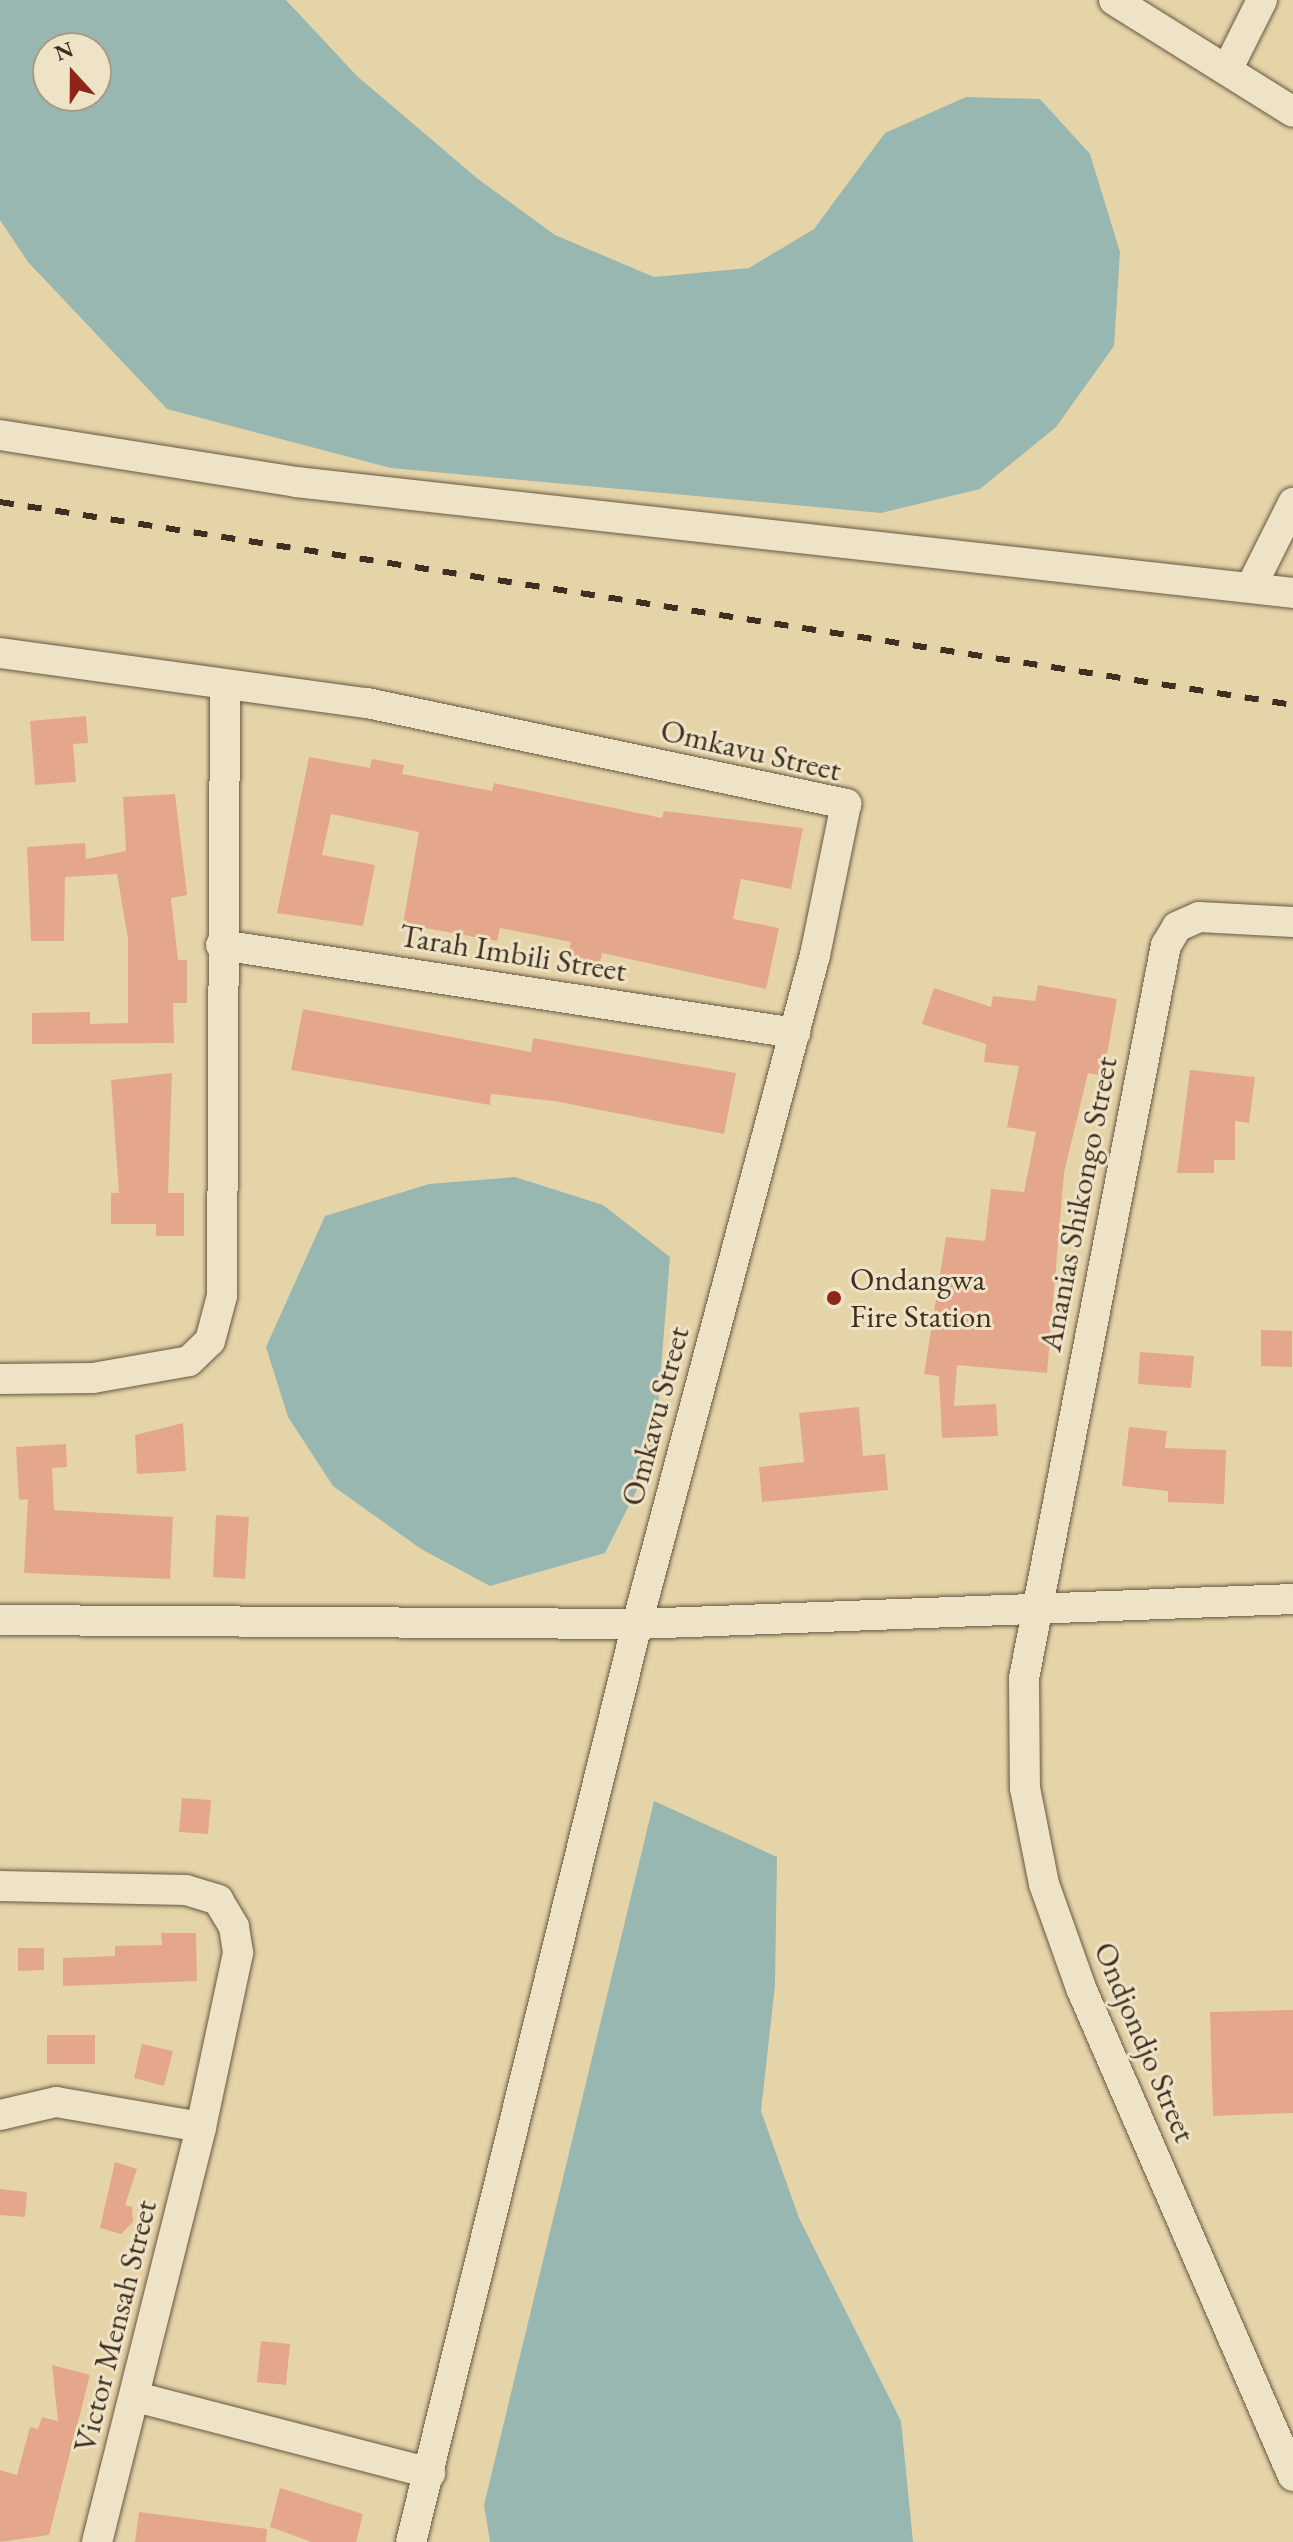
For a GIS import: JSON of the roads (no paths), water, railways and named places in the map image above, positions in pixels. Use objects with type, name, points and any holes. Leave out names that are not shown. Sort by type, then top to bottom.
[{"type":"street","points":[[1114,0],[1293,112]]},
{"type":"street","points":[[1227,70],[1262,0]]},
{"type":"street","points":[[0,435],[296,482],[1252,585],[1293,593]]},
{"type":"street","points":[[1252,585],[1293,503]]},
{"type":"street","name":"Omkavu Street","points":[[0,653],[225,688],[367,703],[846,804],[795,1033],[637,1624],[411,2542]]},
{"type":"street","points":[[0,1379],[107,1376],[189,1361],[210,1341],[222,1296],[221,945],[225,688]]},
{"type":"street","name":"Ananias Shikongo Street","points":[[1035,1615],[1166,945],[1177,927],[1199,917],[1293,922]]},
{"type":"street","name":"Tarah Imbili Street","points":[[221,945],[795,1033]]},
{"type":"street","points":[[0,1620],[637,1624],[1035,1615],[1293,1599]]},
{"type":"street","name":"Ondjondjo Street","points":[[1035,1615],[1024,1678],[1025,1788],[1044,1884],[1081,1988],[1293,2476]]},
{"type":"street","name":"Victor Mensah Street","points":[[0,1886],[88,1884],[218,1900],[234,1927],[238,1953],[201,2127],[136,2397],[97,2542]]},
{"type":"street","points":[[0,2115],[41,2101],[201,2127]]},
{"type":"street","points":[[136,2397],[430,2473]]},
{"type":"water","points":[[0,0],[286,0],[357,76],[478,179],[555,235],[654,277],[749,268],[814,229],[885,133],[966,97],[1040,99],[1090,154],[1120,252],[1114,346],[1056,427],[980,489],[881,513],[391,468],[167,409],[28,262],[0,220]]},
{"type":"water","points":[[515,1177],[603,1205],[670,1257],[654,1456],[605,1553],[490,1586],[421,1549],[333,1486],[288,1417],[266,1347],[325,1216],[429,1184]]},
{"type":"water","points":[[654,1801],[777,1857],[775,1985],[761,2111],[799,2218],[901,2421],[913,2542],[490,2542],[484,2505]]},
{"type":"railway","points":[[0,502],[1293,705]]},
{"type":"place","name":"Ondangwa Fire Station","points":[[834,1298]]}]
